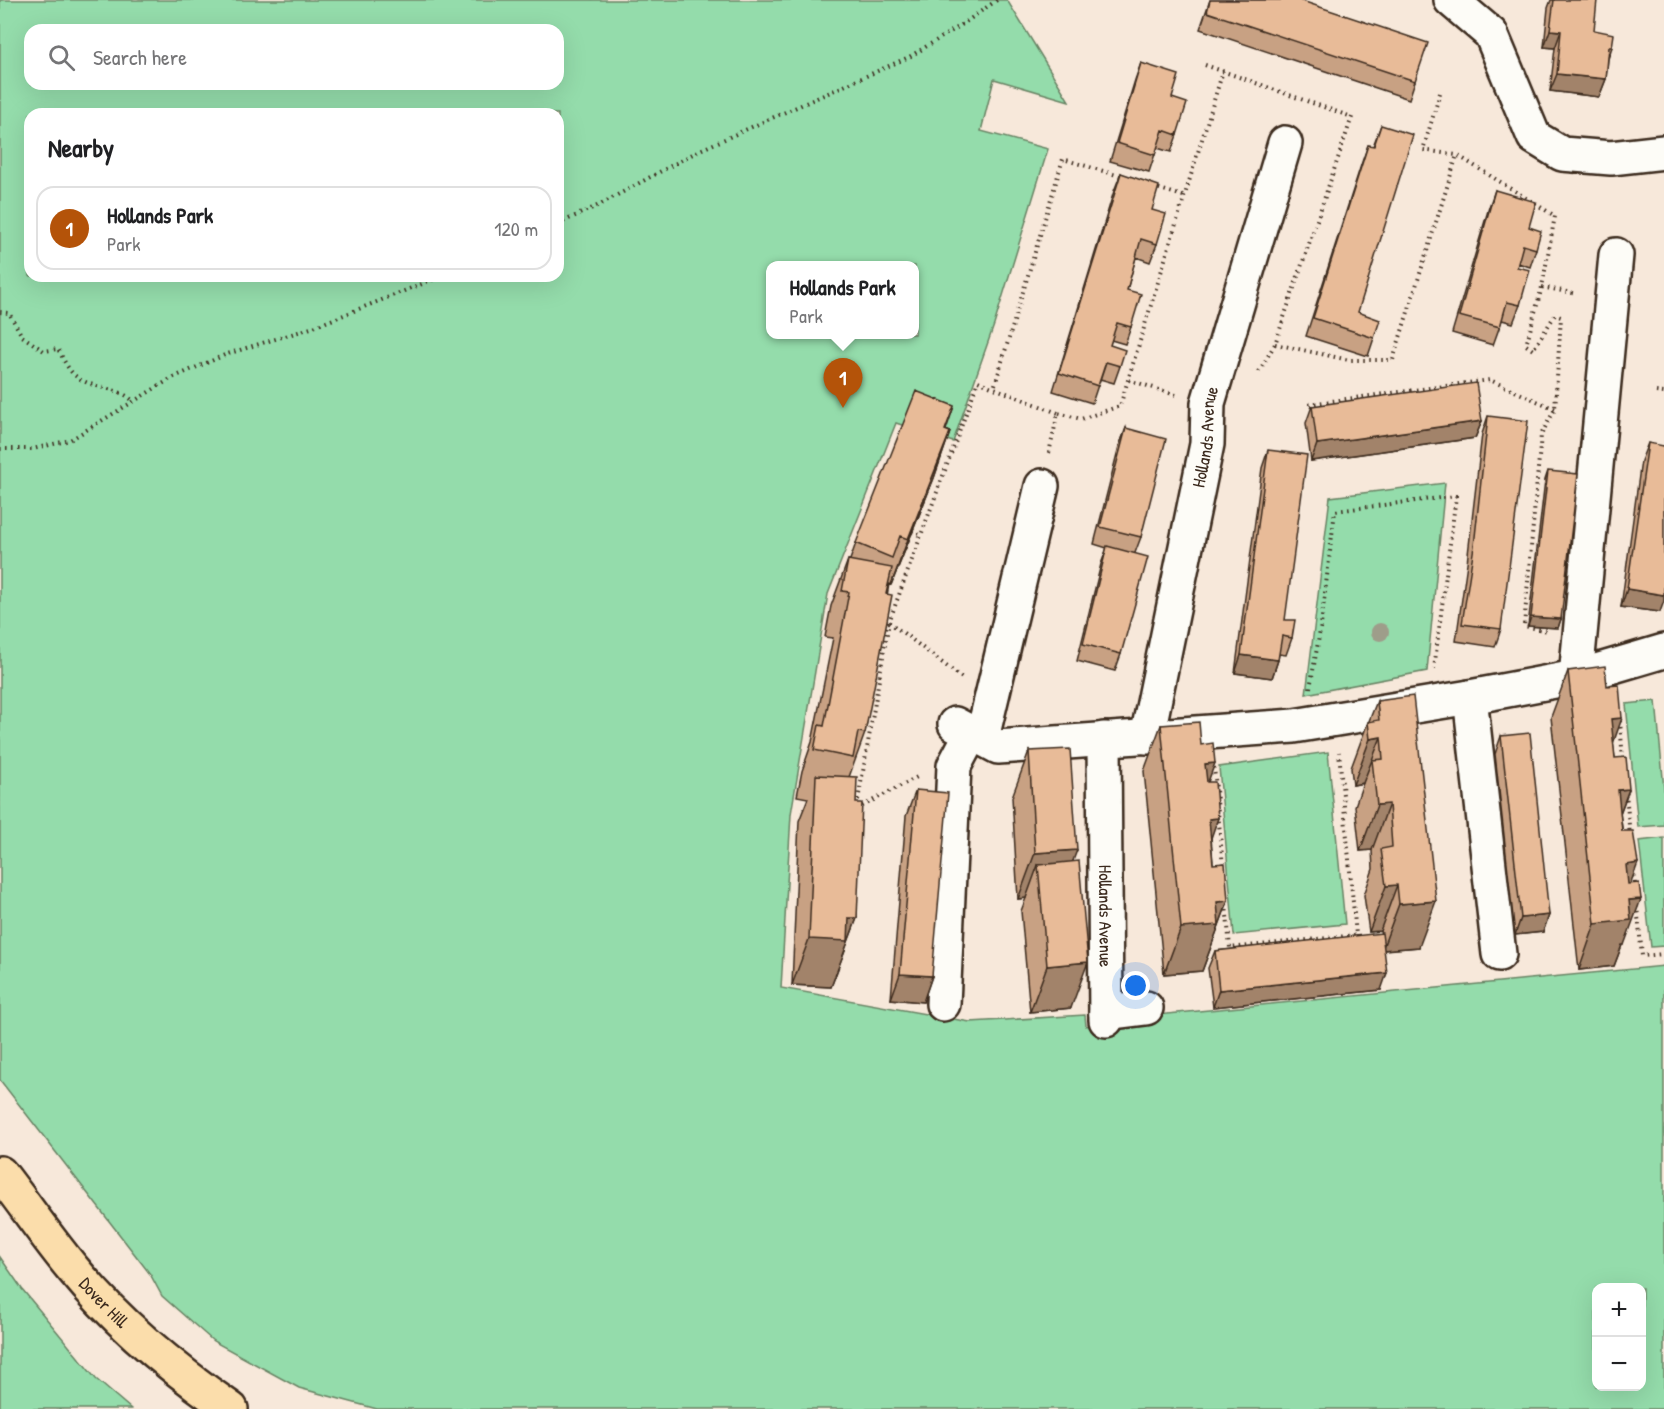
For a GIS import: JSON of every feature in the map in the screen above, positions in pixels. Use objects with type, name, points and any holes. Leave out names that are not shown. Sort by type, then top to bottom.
[{"type":"main road","name":"Dover Hill","points":[[0,1173],[73,1269],[110,1311],[150,1348],[231,1409]]},
{"type":"street","points":[[1451,0],[1491,34],[1534,136],[1562,154],[1611,158],[1663,152]]},
{"type":"street","name":"Hollands Avenue","points":[[1147,737],[1207,444],[1208,403],[1285,143]]},
{"type":"street","points":[[1576,676],[1616,255]]},
{"type":"street","points":[[943,1004],[954,766],[970,731],[1042,486]]},
{"type":"street","points":[[970,731],[998,747],[1294,726],[1470,698],[1576,676],[1664,651]]},
{"type":"street","points":[[1470,698],[1499,954]]},
{"type":"street","name":"Hollands Avenue","points":[[1104,739],[1106,1016],[1146,1008]]},
{"type":"path","points":[[564,221],[599,205],[700,150],[909,57],[960,26],[996,0]]},
{"type":"path","points":[[856,820],[856,809],[889,622],[978,381],[1058,413],[1081,419],[1120,406],[1223,71]]},
{"type":"path","points":[[1440,93],[1423,150],[1457,154],[1555,216],[1542,286],[1526,345],[1533,350],[1555,315],[1562,317],[1555,409],[1541,435],[1524,626],[1557,633]]},
{"type":"path","points":[[1275,344],[1349,360],[1393,360],[1457,154]]},
{"type":"path","points":[[994,388],[1063,159],[1128,179]]},
{"type":"path","points":[[1150,186],[1183,196]]},
{"type":"path","points":[[0,449],[33,449],[70,440],[172,378],[227,354],[311,328],[427,282]]},
{"type":"path","points":[[1542,286],[1577,294]]},
{"type":"path","points":[[0,312],[9,313],[22,336],[44,351],[58,349],[75,376],[93,386],[125,393],[133,401]]},
{"type":"path","points":[[1129,380],[1186,398]]},
{"type":"path","points":[[1309,404],[1490,380],[1555,409]]},
{"type":"path","points":[[1656,392],[1664,393]]},
{"type":"path","points":[[1042,486],[1058,413]]},
{"type":"path","points":[[1309,698],[1321,625],[1335,511],[1456,496],[1433,671]]},
{"type":"path","points":[[912,532],[920,535]]},
{"type":"path","points":[[889,622],[966,680]]},
{"type":"path","points":[[864,704],[874,704]]},
{"type":"path","points":[[1619,716],[1623,762]]},
{"type":"path","points":[[1226,901],[1230,948],[1356,935],[1339,751]]},
{"type":"path","points":[[1213,759],[1224,877]]},
{"type":"path","points":[[856,809],[922,774]]},
{"type":"path","points":[[1626,785],[1631,842]]},
{"type":"path","points":[[1633,865],[1635,888]]},
{"type":"path","points":[[1636,899],[1642,956],[1664,954]]},
{"type":"green space","points":[[0,0],[1007,0],[1069,101],[994,79],[981,131],[1048,149],[994,325],[953,442],[896,423],[828,594],[791,814],[781,988],[970,1022],[1085,1015],[1086,1026],[1157,1015],[1664,966],[1664,1409],[377,1409],[299,1388],[213,1341],[162,1296],[150,1274],[0,1080]]},
{"type":"green space","points":[[1445,483],[1427,671],[1306,694],[1330,497]]},
{"type":"green space","points":[[1656,701],[1664,789],[1664,825],[1638,827],[1626,704]]},
{"type":"green space","points":[[1328,752],[1345,924],[1234,935],[1219,767]]},
{"type":"green space","points":[[1664,838],[1664,946],[1651,947],[1639,841]]},
{"type":"green space","points":[[0,1257],[22,1289],[96,1379],[131,1409],[0,1409]]},
{"type":"building","points":[[1210,0],[1299,0],[1428,43],[1415,81],[1207,12]]},
{"type":"building","points":[[1554,0],[1597,0],[1594,30],[1614,34],[1612,47],[1609,47],[1606,79],[1557,74],[1561,31],[1550,30]]},
{"type":"building","points":[[1141,63],[1179,75],[1172,98],[1187,103],[1177,135],[1163,130],[1155,155],[1117,143]]},
{"type":"building","points":[[1381,125],[1413,135],[1358,312],[1380,320],[1374,338],[1313,318],[1368,145],[1374,146]]},
{"type":"building","points":[[1121,173],[1159,186],[1152,210],[1166,214],[1157,244],[1141,239],[1127,290],[1141,294],[1131,327],[1117,323],[1110,345],[1125,350],[1120,366],[1106,362],[1098,386],[1059,373]]},
{"type":"building","points":[[1495,190],[1536,202],[1529,227],[1541,231],[1536,249],[1523,245],[1517,267],[1530,270],[1520,305],[1507,302],[1500,327],[1459,316]]},
{"type":"building","points":[[1476,383],[1482,421],[1317,444],[1312,406]]},
{"type":"building","points":[[916,391],[954,406],[945,430],[950,432],[908,539],[900,536],[892,558],[856,543]]},
{"type":"building","points":[[1488,416],[1528,421],[1501,629],[1462,624],[1474,546]]},
{"type":"building","points":[[1126,428],[1166,439],[1141,537],[1100,527]]},
{"type":"building","points":[[1648,443],[1664,446],[1664,595],[1627,589]]},
{"type":"building","points":[[1268,450],[1307,455],[1285,620],[1295,620],[1292,638],[1282,636],[1278,660],[1241,655]]},
{"type":"building","points":[[1548,471],[1578,474],[1561,619],[1531,617]]},
{"type":"building","points":[[1107,546],[1148,557],[1121,654],[1083,644]]},
{"type":"building","points":[[848,560],[892,568],[886,594],[892,595],[865,733],[858,732],[853,758],[814,750],[819,725],[824,726],[849,592],[842,591]]},
{"type":"building","points":[[1605,666],[1607,686],[1619,685],[1622,718],[1611,719],[1615,758],[1626,757],[1629,789],[1618,790],[1622,831],[1633,831],[1638,863],[1626,865],[1628,884],[1639,883],[1641,899],[1629,900],[1631,920],[1595,924],[1568,671]]},
{"type":"building","points":[[1413,696],[1436,901],[1399,904],[1397,885],[1386,886],[1381,849],[1392,847],[1389,804],[1377,805],[1372,760],[1383,759],[1381,737],[1370,739],[1368,722],[1379,720],[1377,701]]},
{"type":"building","points":[[1199,722],[1201,745],[1213,743],[1215,763],[1205,764],[1207,782],[1215,782],[1218,818],[1209,819],[1213,864],[1225,863],[1228,901],[1217,902],[1219,925],[1181,928],[1161,725]]},
{"type":"building","points":[[1530,733],[1549,915],[1521,918],[1501,736]]},
{"type":"building","points":[[1070,749],[1077,850],[1035,853],[1029,751]]},
{"type":"building","points":[[816,775],[857,777],[856,803],[862,803],[857,918],[849,918],[848,941],[809,939]]},
{"type":"building","points":[[916,790],[948,793],[932,976],[900,974]]},
{"type":"building","points":[[1079,861],[1088,962],[1047,966],[1038,865]]},
{"type":"building","points":[[1382,933],[1387,973],[1219,990],[1215,951]]},
{"type":"place","name":"Hollands Park","points":[[843,408]]}]
